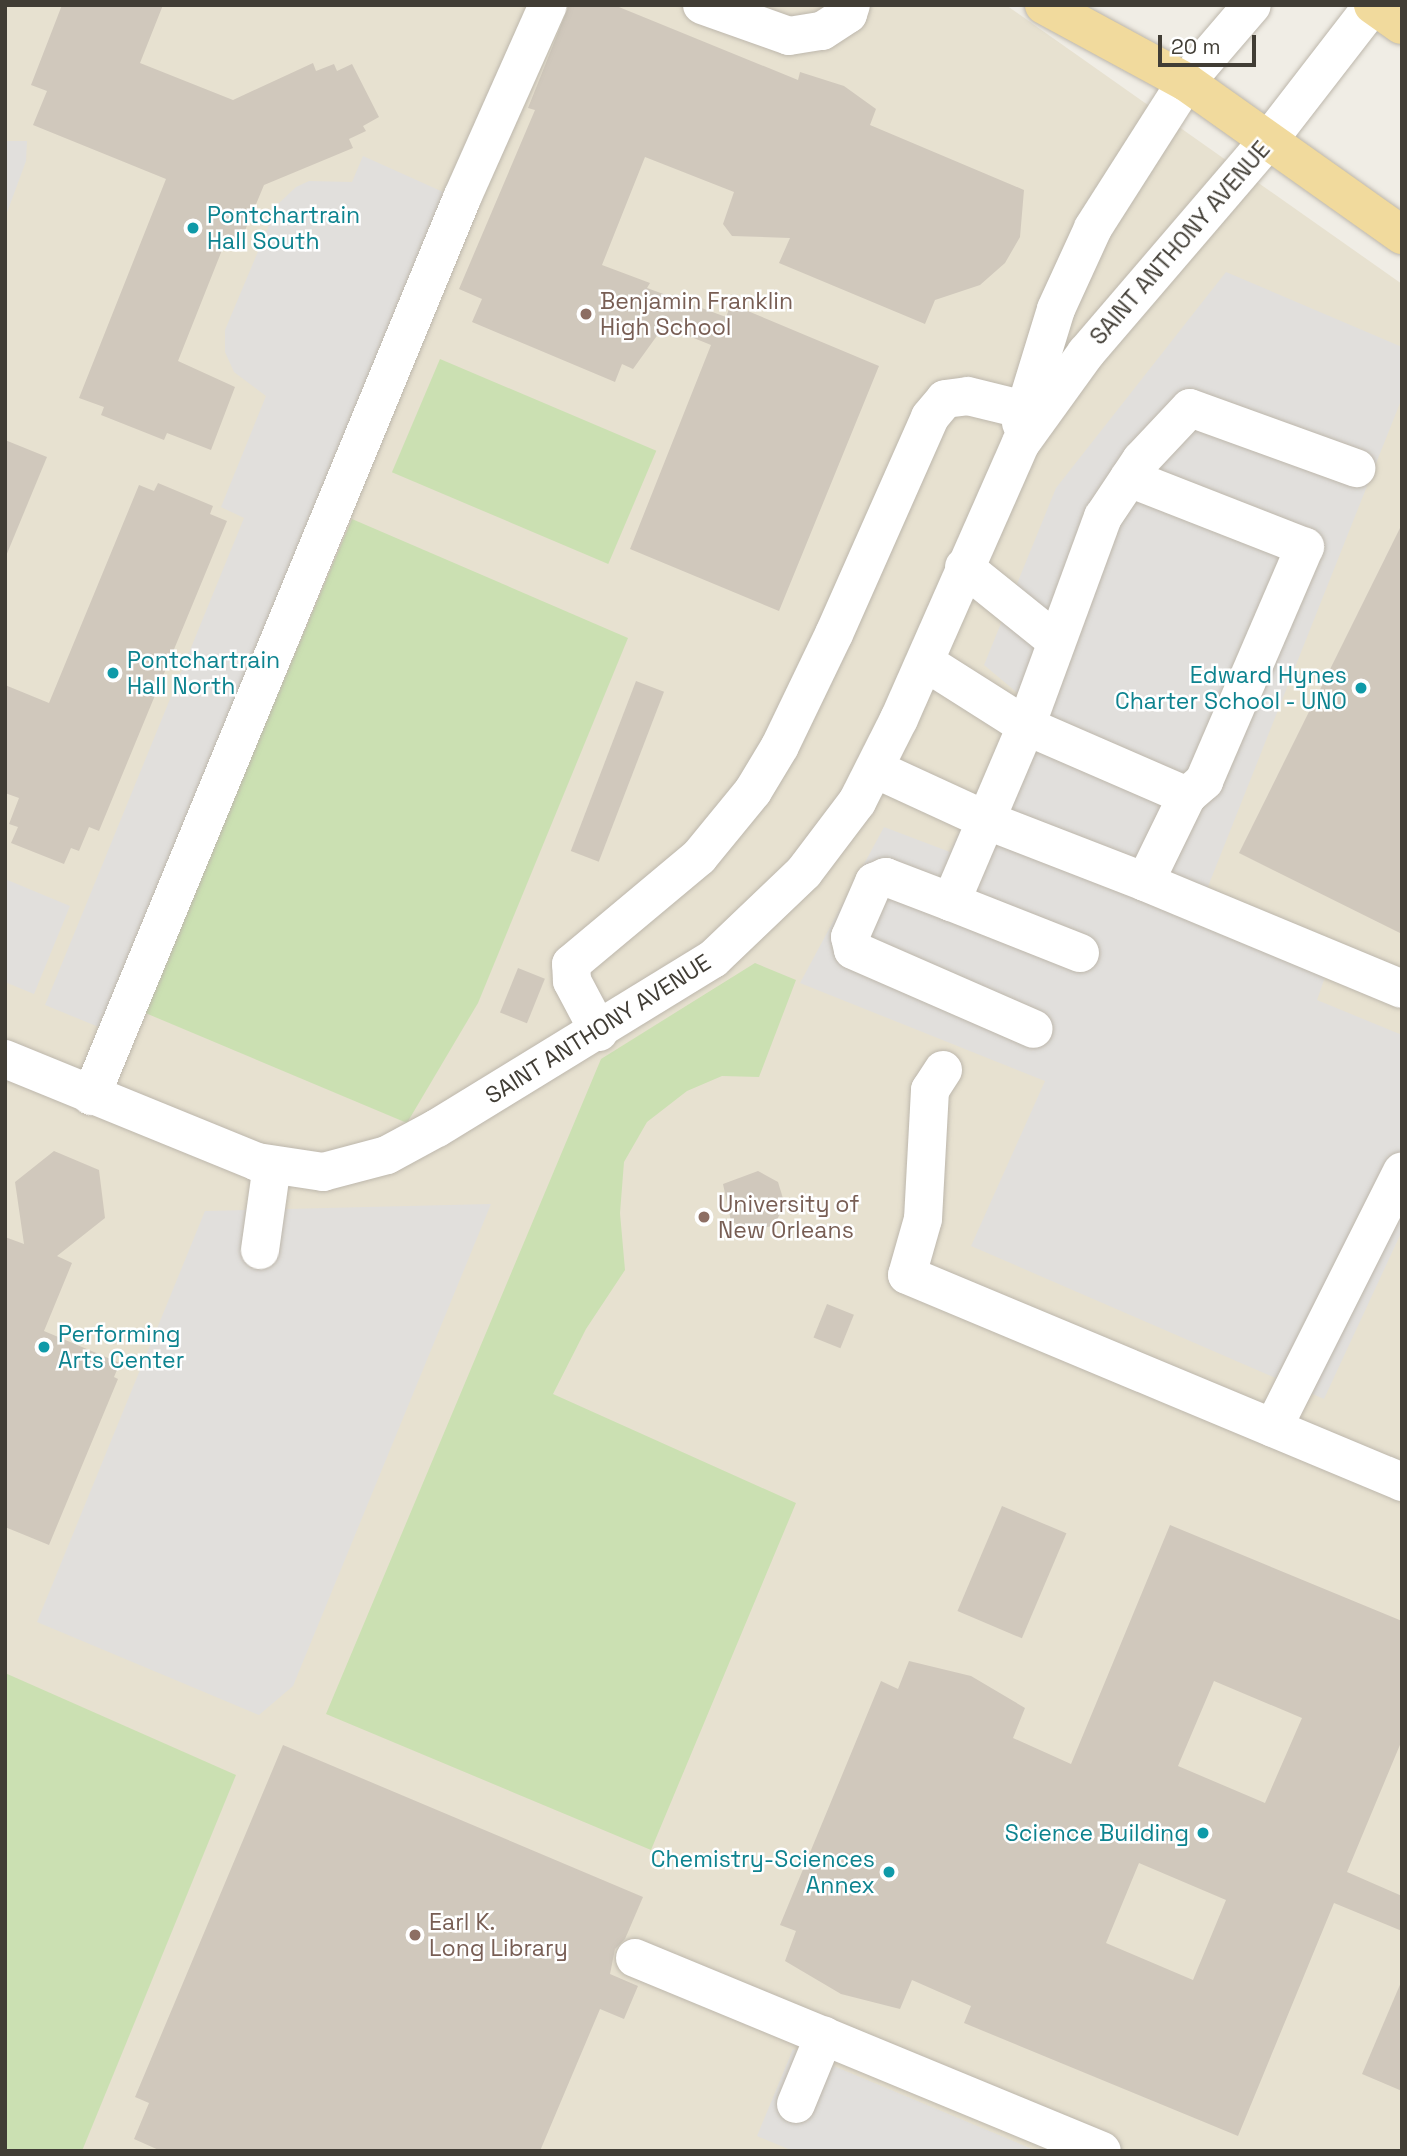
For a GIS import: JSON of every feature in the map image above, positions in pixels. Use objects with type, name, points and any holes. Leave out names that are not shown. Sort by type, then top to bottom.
[{"type":"main road","points":[[1044,5],[1186,82],[1402,235]]},
{"type":"main road","points":[[1373,5],[1402,25]]},
{"type":"street","points":[[91,1096],[462,198],[548,5]]},
{"type":"street","points":[[702,5],[789,36],[822,31],[848,14],[851,5]]},
{"type":"street","name":"SAINT ANTHONY AVENUE","points":[[999,488],[1056,309],[1093,228],[1186,82],[1252,5]]},
{"type":"street","name":"SAINT ANTHONY AVENUE","points":[[5,1059],[45,1064],[91,1096],[272,1165],[323,1172],[387,1155],[599,1032],[713,959],[773,905],[832,840],[874,769],[925,662],[964,567],[1021,443],[1086,353],[1268,141],[1373,5]]},
{"type":"street","points":[[599,1032],[572,981],[571,964],[699,857],[753,790],[780,746],[834,634],[930,417],[945,399],[968,396],[1026,410]]},
{"type":"street","points":[[951,902],[988,821],[1026,726],[1103,517],[1129,478],[1190,408],[1356,468]]},
{"type":"street","points":[[1129,478],[1305,547],[1204,782],[1187,796],[1145,881]]},
{"type":"street","points":[[964,567],[1056,640]]},
{"type":"street","points":[[925,662],[1026,726],[1187,796]]},
{"type":"street","points":[[874,769],[988,821],[1145,881],[1402,989]]},
{"type":"street","points":[[1034,1029],[853,950],[850,937],[874,882],[887,877],[1080,953]]},
{"type":"street","points":[[943,1070],[930,1090],[923,1219],[907,1275],[1402,1482]]},
{"type":"street","points":[[260,1251],[272,1165]]},
{"type":"street","points":[[1273,1428],[1335,1313],[1402,1172]]},
{"type":"street","points":[[635,1958],[1102,2151]]},
{"type":"street","points":[[796,2104],[824,2036]]},
{"type":"shaded area","name":"University of New Orleans","points":[[5,5],[1006,5],[1402,284],[1402,2151],[5,2151]]},
{"type":"shaded area","points":[[5,141],[27,141],[26,161],[5,218]]},
{"type":"shaded area","points":[[363,156],[452,196],[106,1030],[45,1005],[244,518],[221,507],[266,396],[234,372],[225,352],[225,330],[278,204],[296,187],[309,181],[352,182]]},
{"type":"shaded area","points":[[1226,272],[1402,347],[1402,398],[1207,889],[1337,943],[1317,1000],[1402,1035],[1402,1231],[1324,1399],[971,1246],[1045,1081],[800,983],[884,827],[950,852],[1021,696],[984,665],[1056,488]]},
{"type":"shaded area","points":[[5,879],[70,906],[34,994],[5,982]]},
{"type":"shaded area","points":[[491,1204],[293,1686],[259,1715],[37,1622],[205,1211]]},
{"type":"shaded area","points":[[793,2049],[1037,2151],[793,2151],[757,2136]]},
{"type":"green space","points":[[440,359],[656,451],[608,564],[392,472]]},
{"type":"green space","points":[[352,519],[628,638],[478,1003],[407,1123],[143,1012]]},
{"type":"green space","points":[[755,963],[796,980],[759,1077],[722,1076],[687,1091],[647,1122],[624,1162],[620,1213],[625,1270],[586,1329],[553,1394],[796,1503],[651,1850],[326,1714],[601,1059]]},
{"type":"green space","points":[[5,1673],[236,1775],[82,2151],[5,2151]]},
{"type":"building","name":"Pontchartrain Hall South","points":[[62,5],[163,5],[140,63],[233,100],[313,63],[316,71],[334,64],[337,71],[352,64],[379,117],[363,126],[366,131],[349,139],[353,148],[264,185],[241,240],[228,235],[178,361],[235,387],[211,450],[167,433],[164,440],[101,415],[104,407],[79,398],[166,179],[33,125],[47,91],[31,85]]},
{"type":"building","name":"Benjamin Franklin High School","points":[[569,5],[614,5],[798,80],[800,72],[844,86],[876,109],[870,125],[1024,190],[1020,237],[1005,263],[980,285],[935,300],[925,324],[779,263],[790,238],[732,236],[723,224],[734,192],[645,157],[602,265],[650,283],[647,288],[726,317],[731,304],[879,366],[779,611],[630,549],[711,345],[664,326],[633,369],[622,364],[615,382],[472,322],[482,299],[459,289],[535,110],[528,108]]},
{"type":"building","points":[[5,440],[47,457],[6,556],[5,556]]},
{"type":"building","name":"Pontchartrain Hall North","points":[[158,483],[213,506],[210,514],[227,521],[99,831],[89,827],[79,851],[71,848],[64,864],[11,843],[18,827],[9,824],[19,798],[5,793],[5,685],[49,703],[139,485],[154,491]]},
{"type":"building","name":"Edward Hynes Charter School - UNO","points":[[1402,524],[1402,934],[1239,853]]},
{"type":"building","points":[[636,681],[664,692],[599,862],[571,851]]},
{"type":"building","points":[[518,968],[545,979],[527,1023],[500,1013]]},
{"type":"building","name":"Performing Arts Center","points":[[54,1151],[99,1170],[105,1218],[57,1256],[72,1263],[44,1331],[120,1363],[114,1377],[118,1379],[49,1545],[5,1527],[5,1237],[24,1244],[15,1182]]},
{"type":"building","points":[[758,1171],[778,1182],[785,1205],[774,1225],[751,1232],[731,1221],[723,1184]]},
{"type":"building","points":[[827,1304],[854,1315],[840,1348],[814,1337]]},
{"type":"building","points":[[1002,1506],[1066,1533],[1022,1638],[957,1611]]},
{"type":"building","name":"Science Building","points":[[1170,1525],[1402,1621],[1402,1740],[1347,1872],[1402,1896],[1402,1931],[1334,1903],[1238,2136],[964,2023],[971,2006],[912,1980],[900,2009],[841,1994],[785,1961],[796,1931],[780,1925],[881,1681],[898,1689],[909,1661],[971,1676],[1025,1708],[1013,1738],[1071,1764]],"holes":[[[1214,1681],[1302,1718],[1265,1803],[1178,1766]],[[1139,1863],[1226,1900],[1193,1980],[1106,1943]]]},
{"type":"building","name":"Earl K. Long Library","points":[[283,1745],[643,1897],[625,1939],[615,1949],[610,1974],[638,1986],[624,2019],[600,2009],[540,2151],[161,2151],[134,2139],[149,2103],[135,2097]]},
{"type":"building","points":[[1402,1980],[1402,2091],[1362,2074]]},
{"type":"place","name":"Pontchartrain Hall South","points":[[193,228]]},
{"type":"place","name":"Benjamin Franklin High School","points":[[586,314]]},
{"type":"place","name":"Pontchartrain Hall North","points":[[113,673]]},
{"type":"place","name":"Edward Hynes Charter School - UNO","points":[[1361,688]]},
{"type":"place","name":"University of New Orleans","points":[[704,1217]]},
{"type":"place","name":"Performing Arts Center","points":[[44,1347]]},
{"type":"place","name":"Science Building","points":[[1203,1833]]},
{"type":"place","name":"Chemistry-Sciences Annex","points":[[889,1872]]},
{"type":"place","name":"Earl K. Long Library","points":[[415,1935]]}]
